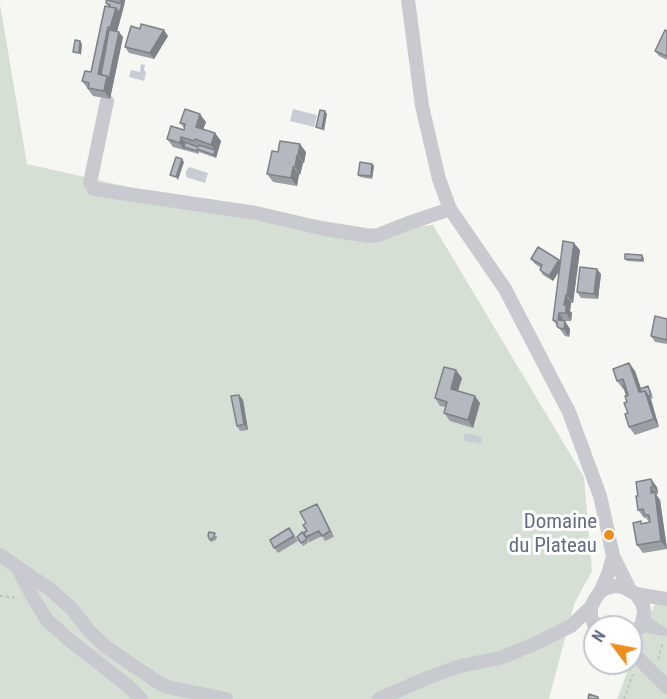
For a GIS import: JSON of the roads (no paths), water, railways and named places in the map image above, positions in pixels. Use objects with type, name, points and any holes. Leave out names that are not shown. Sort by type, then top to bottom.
[{"type":"street","points":[[408,0],[422,106],[439,179],[450,209],[505,289],[569,412],[600,496],[613,556],[633,592],[640,599],[639,615]]},
{"type":"street","points":[[106,101],[90,183],[94,189],[256,213],[325,229],[369,236],[378,235],[450,209]]},
{"type":"street","points":[[0,555],[42,583],[63,601],[106,647],[162,685],[226,699]]},
{"type":"street","points":[[379,699],[460,666],[500,658],[571,626],[591,607],[600,592],[613,556]]},
{"type":"street","points":[[17,567],[46,618],[141,699]]},
{"type":"street","points":[[600,592],[615,586],[665,598]]},
{"type":"street","points":[[643,618],[652,604],[665,598]]},
{"type":"street","points":[[46,618],[44,609],[48,601],[56,599],[63,601]]},
{"type":"street","points":[[591,607],[591,615]]},
{"type":"street","points":[[571,626],[583,626]]},
{"type":"street","points":[[62,634],[106,647]]},
{"type":"street","points":[[643,664],[667,687]]},
{"type":"lane","points":[[643,627],[666,632]]},
{"type":"lane","points":[[643,627],[666,632]]},
{"type":"place","name":"Domaine du Plateau","points":[[609,535]]}]
